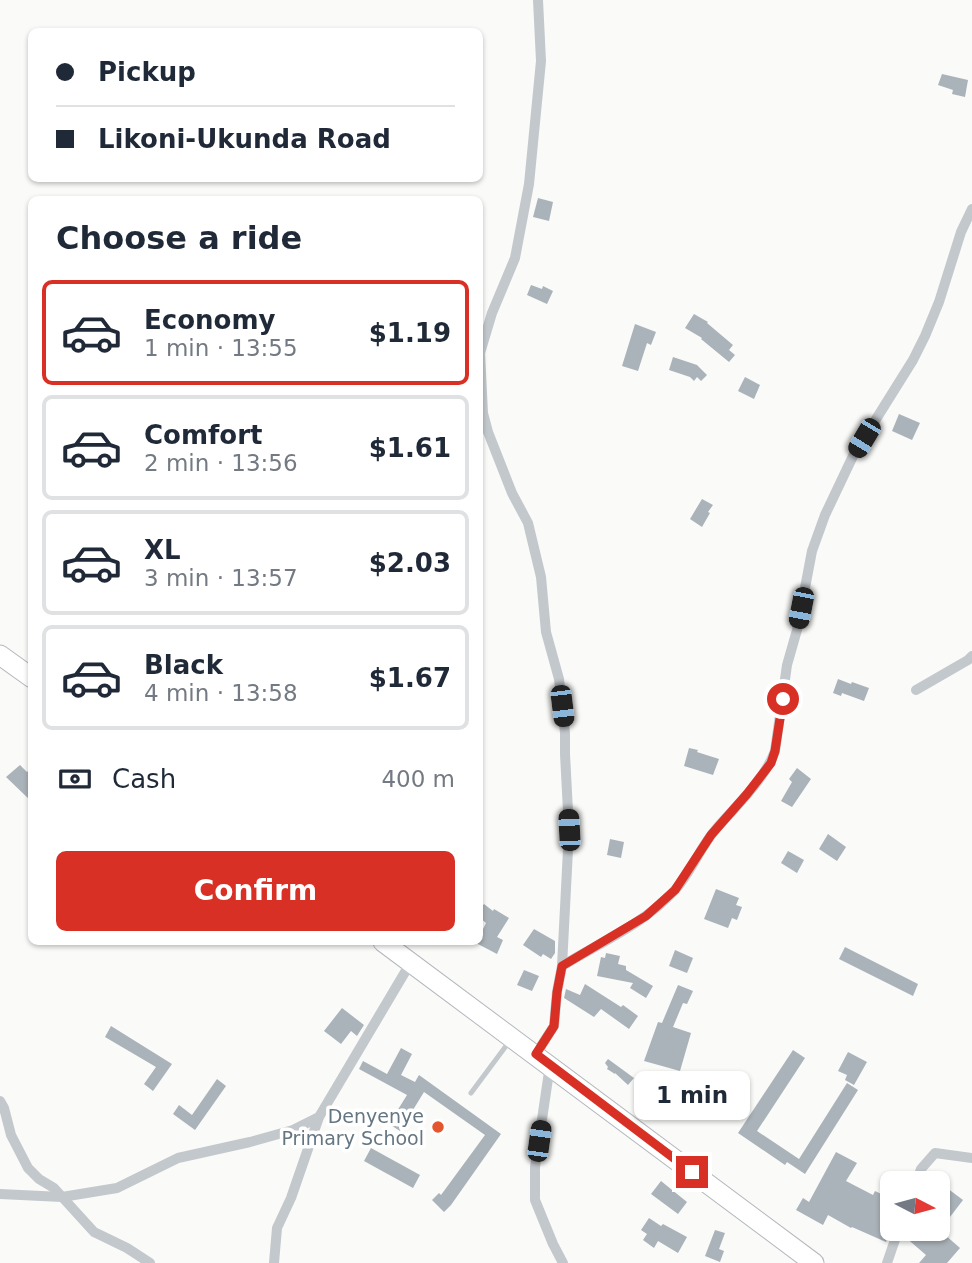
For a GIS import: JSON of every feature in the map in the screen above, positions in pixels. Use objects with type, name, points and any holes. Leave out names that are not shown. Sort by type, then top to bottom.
[{"type":"highway","points":[[0,655],[28,675]]},
{"type":"highway","points":[[387,945],[813,1260]]},
{"type":"street","points":[[483,343],[492,313],[515,258],[529,184],[541,61],[538,0]]},
{"type":"street","points":[[562,966],[646,916],[675,890],[711,835],[771,763],[787,664],[797,630],[812,551],[825,515],[853,456],[925,336],[939,302],[961,232],[972,209]]},
{"type":"street","points":[[483,413],[512,493],[528,523],[541,577],[546,632],[559,679],[565,733],[569,830],[562,966],[554,1026],[543,1059],[535,1167],[535,1200],[563,1263]]},
{"type":"street","points":[[916,690],[972,656]]},
{"type":"street","points":[[274,1263],[277,1228],[291,1198],[319,1117],[411,962]]},
{"type":"street","points":[[0,1101],[11,1135],[28,1168],[38,1179],[54,1188],[94,1232],[150,1263]]},
{"type":"street","points":[[0,1194],[62,1197],[117,1188],[178,1158],[293,1130],[319,1117]]},
{"type":"street","points":[[920,1171],[935,1153],[972,1158]]},
{"type":"street","points":[[887,1263],[895,1241]]},
{"type":"lane","points":[[471,1093],[513,1037]]},
{"type":"building","points":[[942,74],[968,80],[965,97],[952,94],[953,90],[938,85]]},
{"type":"building","points":[[538,198],[553,202],[549,221],[533,217]]},
{"type":"building","points":[[531,285],[542,289],[543,286],[553,291],[547,304],[527,295]]},
{"type":"building","points":[[694,314],[708,322],[733,345],[729,350],[735,355],[729,362],[702,338],[685,328]]},
{"type":"building","points":[[635,324],[656,332],[651,345],[647,343],[638,371],[622,366]]},
{"type":"building","points":[[673,357],[697,365],[707,375],[701,381],[697,377],[694,381],[669,370]]},
{"type":"building","points":[[745,377],[760,385],[754,399],[738,391]]},
{"type":"building","points":[[899,414],[920,423],[912,440],[892,431]]},
{"type":"building","points":[[702,499],[713,505],[702,527],[690,519]]},
{"type":"building","points":[[838,679],[869,688],[864,701],[842,693],[841,696],[833,693]]},
{"type":"building","points":[[689,748],[719,759],[713,775],[684,766]]},
{"type":"building","points":[[20,765],[28,771],[28,798],[6,777]]},
{"type":"building","points":[[797,768],[811,779],[792,807],[781,801],[792,782],[789,779]]},
{"type":"building","points":[[828,834],[846,847],[837,861],[819,849]]},
{"type":"building","points":[[610,839],[624,842],[621,858],[607,855]]},
{"type":"building","points":[[788,851],[804,860],[797,873],[781,863]]},
{"type":"building","points":[[716,889],[739,898],[736,905],[742,907],[737,920],[732,918],[728,928],[704,919]]},
{"type":"building","points":[[483,905],[509,918],[497,937],[503,940],[497,954],[480,945],[483,945],[483,929],[486,923],[483,920]]},
{"type":"building","points":[[534,929],[555,941],[555,953],[551,959],[543,954],[541,957],[523,945]]},
{"type":"building","points":[[845,947],[918,984],[913,996],[839,959]]},
{"type":"building","points":[[675,950],[693,958],[687,973],[669,966]]},
{"type":"building","points":[[606,953],[620,956],[618,964],[626,966],[626,970],[653,986],[646,998],[630,988],[633,983],[597,976],[601,957],[605,958]]},
{"type":"building","points":[[524,970],[539,976],[532,991],[517,985]]},
{"type":"building","points":[[585,984],[638,1016],[629,1029],[601,1009],[594,1017],[564,998],[566,989],[580,995]]},
{"type":"building","points":[[678,985],[693,991],[687,1004],[683,1003],[673,1027],[691,1033],[680,1071],[644,1061],[658,1022],[662,1023]]},
{"type":"building","points":[[342,1008],[364,1025],[357,1036],[351,1031],[341,1044],[324,1031]]},
{"type":"building","points":[[111,1026],[172,1064],[153,1091],[144,1084],[156,1067],[105,1037]]},
{"type":"building","points":[[401,1048],[412,1054],[401,1075],[415,1082],[419,1075],[501,1134],[444,1212],[432,1200],[439,1193],[441,1195],[485,1135],[424,1092],[400,1131],[389,1124],[407,1095],[359,1069],[363,1061],[387,1074]]},
{"type":"building","points":[[793,1050],[805,1058],[757,1131],[799,1159],[847,1083],[858,1090],[805,1174],[787,1162],[785,1165],[738,1133]]},
{"type":"building","points":[[848,1052],[867,1062],[854,1085],[845,1080],[847,1075],[838,1071]]},
{"type":"building","points":[[608,1059],[634,1078],[628,1085],[607,1069],[605,1063]]},
{"type":"building","points":[[707,1073],[731,1078],[726,1106],[723,1105],[722,1110],[707,1107],[709,1095],[703,1094]]},
{"type":"building","points":[[217,1079],[226,1086],[195,1130],[173,1114],[179,1105],[192,1115]]},
{"type":"building","points":[[652,1086],[665,1094],[656,1110],[642,1101]]},
{"type":"building","points":[[371,1148],[420,1175],[413,1188],[364,1161]]},
{"type":"building","points":[[836,1152],[857,1163],[846,1181],[873,1195],[875,1191],[880,1193],[880,1239],[828,1215],[823,1225],[796,1210],[803,1198],[809,1202]]},
{"type":"building","points":[[661,1181],[687,1202],[678,1214],[651,1194]]},
{"type":"building","points":[[950,1190],[963,1200],[950,1217]]},
{"type":"building","points":[[649,1218],[687,1237],[678,1253],[658,1241],[654,1248],[643,1240],[647,1234],[641,1230]]},
{"type":"building","points":[[715,1230],[725,1233],[719,1249],[724,1251],[720,1262],[705,1256]]},
{"type":"building","points":[[950,1239],[960,1248],[947,1263],[919,1263],[926,1255],[910,1241]]},
{"type":"place","name":"Denyenye Primary School","points":[[438,1127]]},
{"type":"route","points":[[692,1172],[536,1054],[554,1026],[562,966],[646,916],[675,890],[711,835],[771,763],[783,699]]}]
